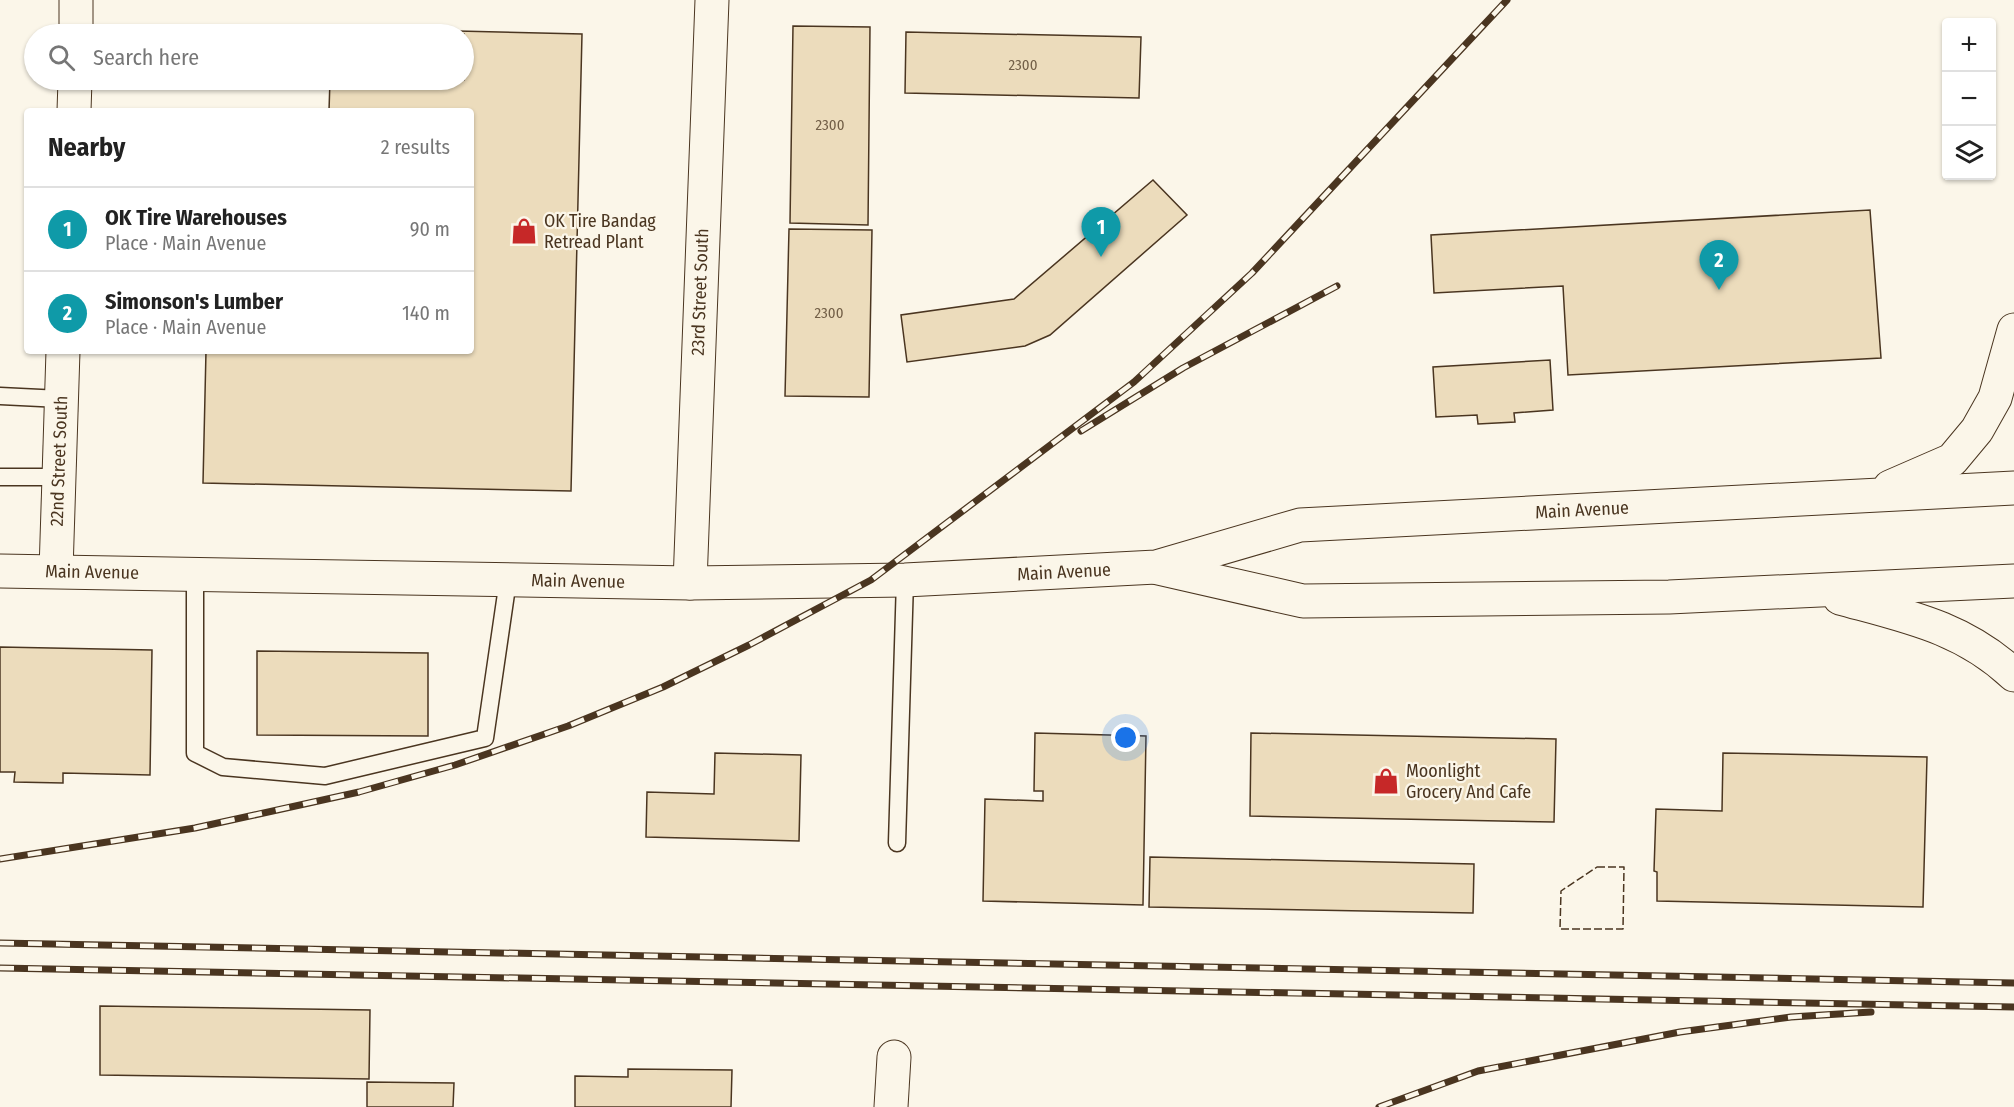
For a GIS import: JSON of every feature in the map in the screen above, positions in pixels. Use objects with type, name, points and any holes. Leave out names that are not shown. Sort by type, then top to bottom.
[{"type":"main road","points":[[76,0],[76,24]]},
{"type":"main road","name":"23rd Street South","points":[[690,583],[712,0]]},
{"type":"main road","points":[[74,108],[75,90]]},
{"type":"main road","points":[[1870,495],[1952,460],[1977,430],[1995,398],[2014,330]]},
{"type":"main road","name":"22nd Street South","points":[[56,571],[63,354]]},
{"type":"main road","name":"Main Avenue","points":[[0,571],[690,583],[905,580],[1156,567],[1300,525],[2014,488]]},
{"type":"main road","name":"Main Avenue","points":[[1156,567],[1303,601],[1669,597],[2014,581]]},
{"type":"main road","points":[[1813,590],[1918,620],[1965,638],[1991,653],[2014,675]]},
{"type":"main road","points":[[891,1107],[894,1057]]},
{"type":"lane","points":[[0,396],[61,399]]},
{"type":"lane","points":[[0,477],[58,477]]},
{"type":"lane","points":[[195,574],[195,753],[223,767],[325,776],[485,738],[508,580]]},
{"type":"lane","points":[[897,843],[905,580]]},
{"type":"building","points":[[793,26],[870,27],[868,225],[790,223]]},
{"type":"building","name":"OK Tire Bandag Retread Plant","points":[[474,31],[582,34],[571,491],[203,483],[206,354],[474,354],[474,108],[329,108],[330,90],[474,90]]},
{"type":"building","points":[[906,32],[1141,37],[1139,98],[905,93]]},
{"type":"building","points":[[1153,180],[1187,215],[1050,335],[1025,346],[907,362],[901,315],[1014,299]]},
{"type":"building","points":[[1870,210],[1881,358],[1568,375],[1563,286],[1434,293],[1431,235]]},
{"type":"building","points":[[789,229],[872,230],[869,397],[785,396]]},
{"type":"building","points":[[1550,360],[1553,410],[1514,413],[1515,422],[1478,424],[1477,415],[1436,417],[1433,367]]},
{"type":"building","points":[[0,647],[152,650],[150,775],[63,773],[63,783],[14,782],[15,772],[0,772]]},
{"type":"building","points":[[257,651],[428,653],[428,736],[257,735]]},
{"type":"building","points":[[1035,733],[1146,736],[1143,905],[983,901],[985,799],[1043,801],[1043,791],[1034,791]]},
{"type":"building","points":[[1251,733],[1556,739],[1554,822],[1250,816]]},
{"type":"building","points":[[715,753],[801,755],[799,841],[646,837],[647,792],[714,794]]},
{"type":"building","points":[[1723,753],[1927,757],[1923,907],[1657,901],[1657,872],[1654,871],[1656,809],[1722,811]]},
{"type":"building","points":[[1150,857],[1474,864],[1473,913],[1149,907]]},
{"type":"building","points":[[100,1006],[370,1010],[369,1079],[100,1075]]},
{"type":"building","points":[[628,1069],[732,1070],[731,1107],[575,1107],[575,1076],[628,1077]]},
{"type":"building","points":[[367,1082],[454,1083],[453,1107],[367,1107]]},
{"type":"railway","points":[[0,859],[195,828],[359,792],[455,765],[568,726],[663,687],[749,645],[871,580],[1134,382],[1252,273],[1507,0]]},
{"type":"railway","points":[[1081,431],[1183,368],[1337,286]]},
{"type":"railway","points":[[0,943],[2014,983]]},
{"type":"railway","points":[[0,968],[2014,1007]]},
{"type":"railway","points":[[1379,1107],[1478,1071],[1680,1032],[1791,1017],[1871,1012]]},
{"type":"fence","points":[[1597,867],[1624,867],[1623,929],[1560,929],[1561,891],[1597,867]]},
{"type":"place","name":"OK Tire Bandag Retread Plant","points":[[524,231]]},
{"type":"place","name":"OK Tire Warehouses","points":[[1101,257]]},
{"type":"place","name":"Simonson's Lumber","points":[[1719,290]]},
{"type":"place","name":"Moonlight Grocery And Cafe","points":[[1386,781]]}]
